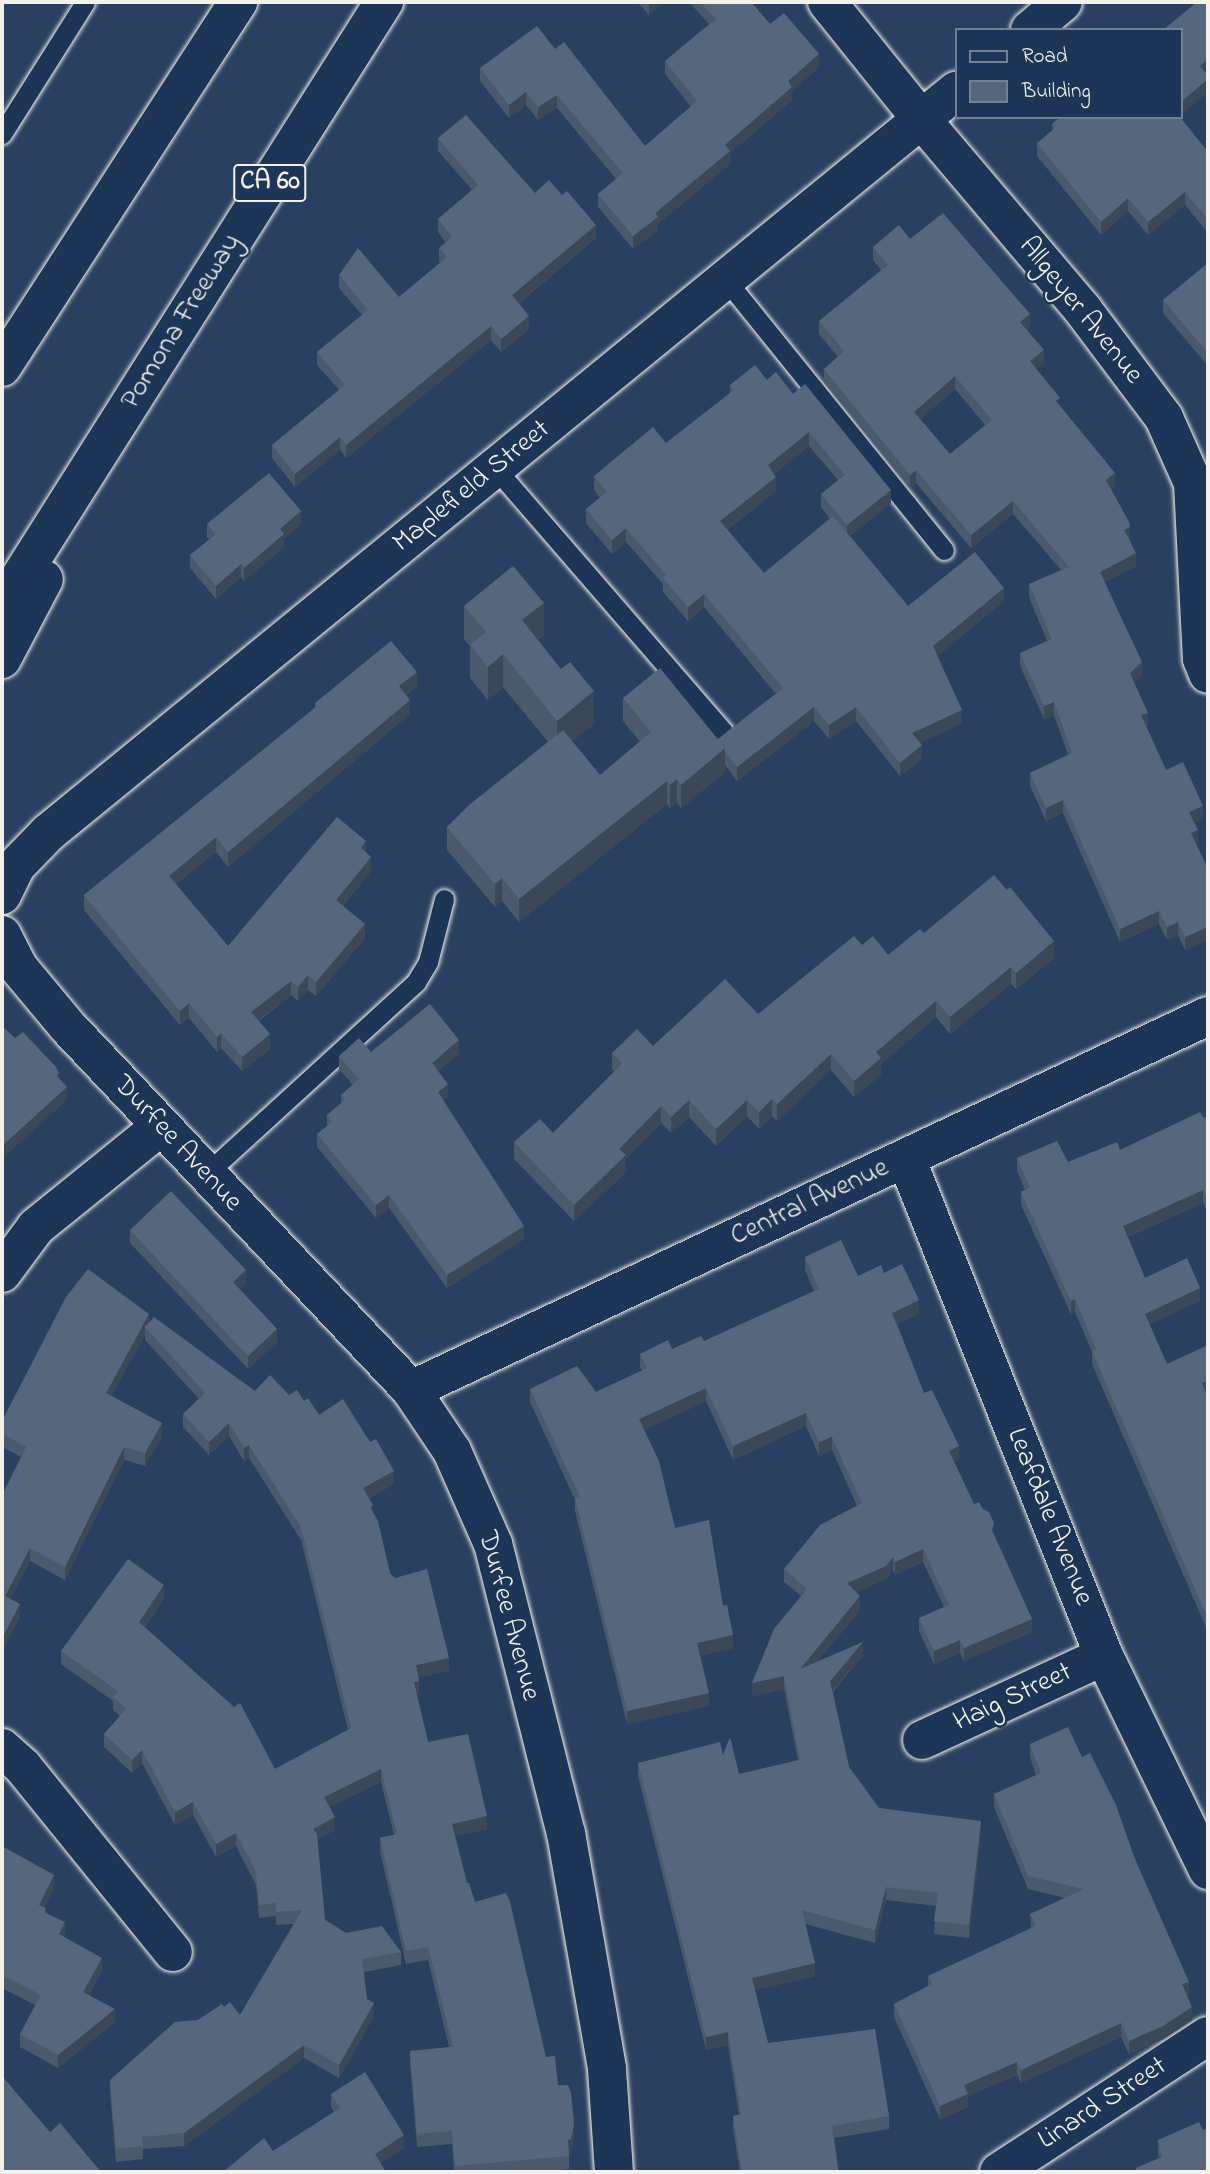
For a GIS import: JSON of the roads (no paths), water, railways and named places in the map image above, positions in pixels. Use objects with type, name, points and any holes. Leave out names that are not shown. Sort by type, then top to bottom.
[{"type":"main road","points":[[2,367],[13,342],[238,2]]},
{"type":"main road","name":"Pomona Freeway","points":[[2,606],[384,2]]},
{"type":"main road","name":"Allgeyer Avenue","points":[[827,2],[1099,331],[1164,418],[1201,480],[1202,659],[1208,674]]},
{"type":"main road","points":[[1032,28],[1063,2]]},
{"type":"main road","name":"Maplefield Street","points":[[2,895],[16,866],[48,833],[954,93]]},
{"type":"main road","points":[[2,659],[157,364]]},
{"type":"main road","name":"Durfee Avenue","points":[[2,935],[18,967],[68,1027],[411,1390],[452,1451],[493,1544],[566,1835],[607,2068],[614,2172]]},
{"type":"main road","name":"Central Avenue","points":[[411,1390],[1208,1016]]},
{"type":"main road","points":[[2,1273],[36,1227],[160,1126]]},
{"type":"main road","name":"Leafdale Avenue","points":[[906,1158],[1104,1656],[1208,1870]]},
{"type":"main road","name":"Haig Street","points":[[922,1740],[1104,1656]]},
{"type":"main road","points":[[2,1748],[23,1767],[173,1952]]},
{"type":"main road","name":"Linard Street","points":[[999,2172],[1208,2036]]},
{"type":"lane","points":[[2,134],[85,2]]},
{"type":"lane","points":[[726,280],[944,550]]},
{"type":"lane","points":[[495,468],[724,732]]},
{"type":"lane","points":[[206,1174],[416,982],[428,962],[444,900]]}]
